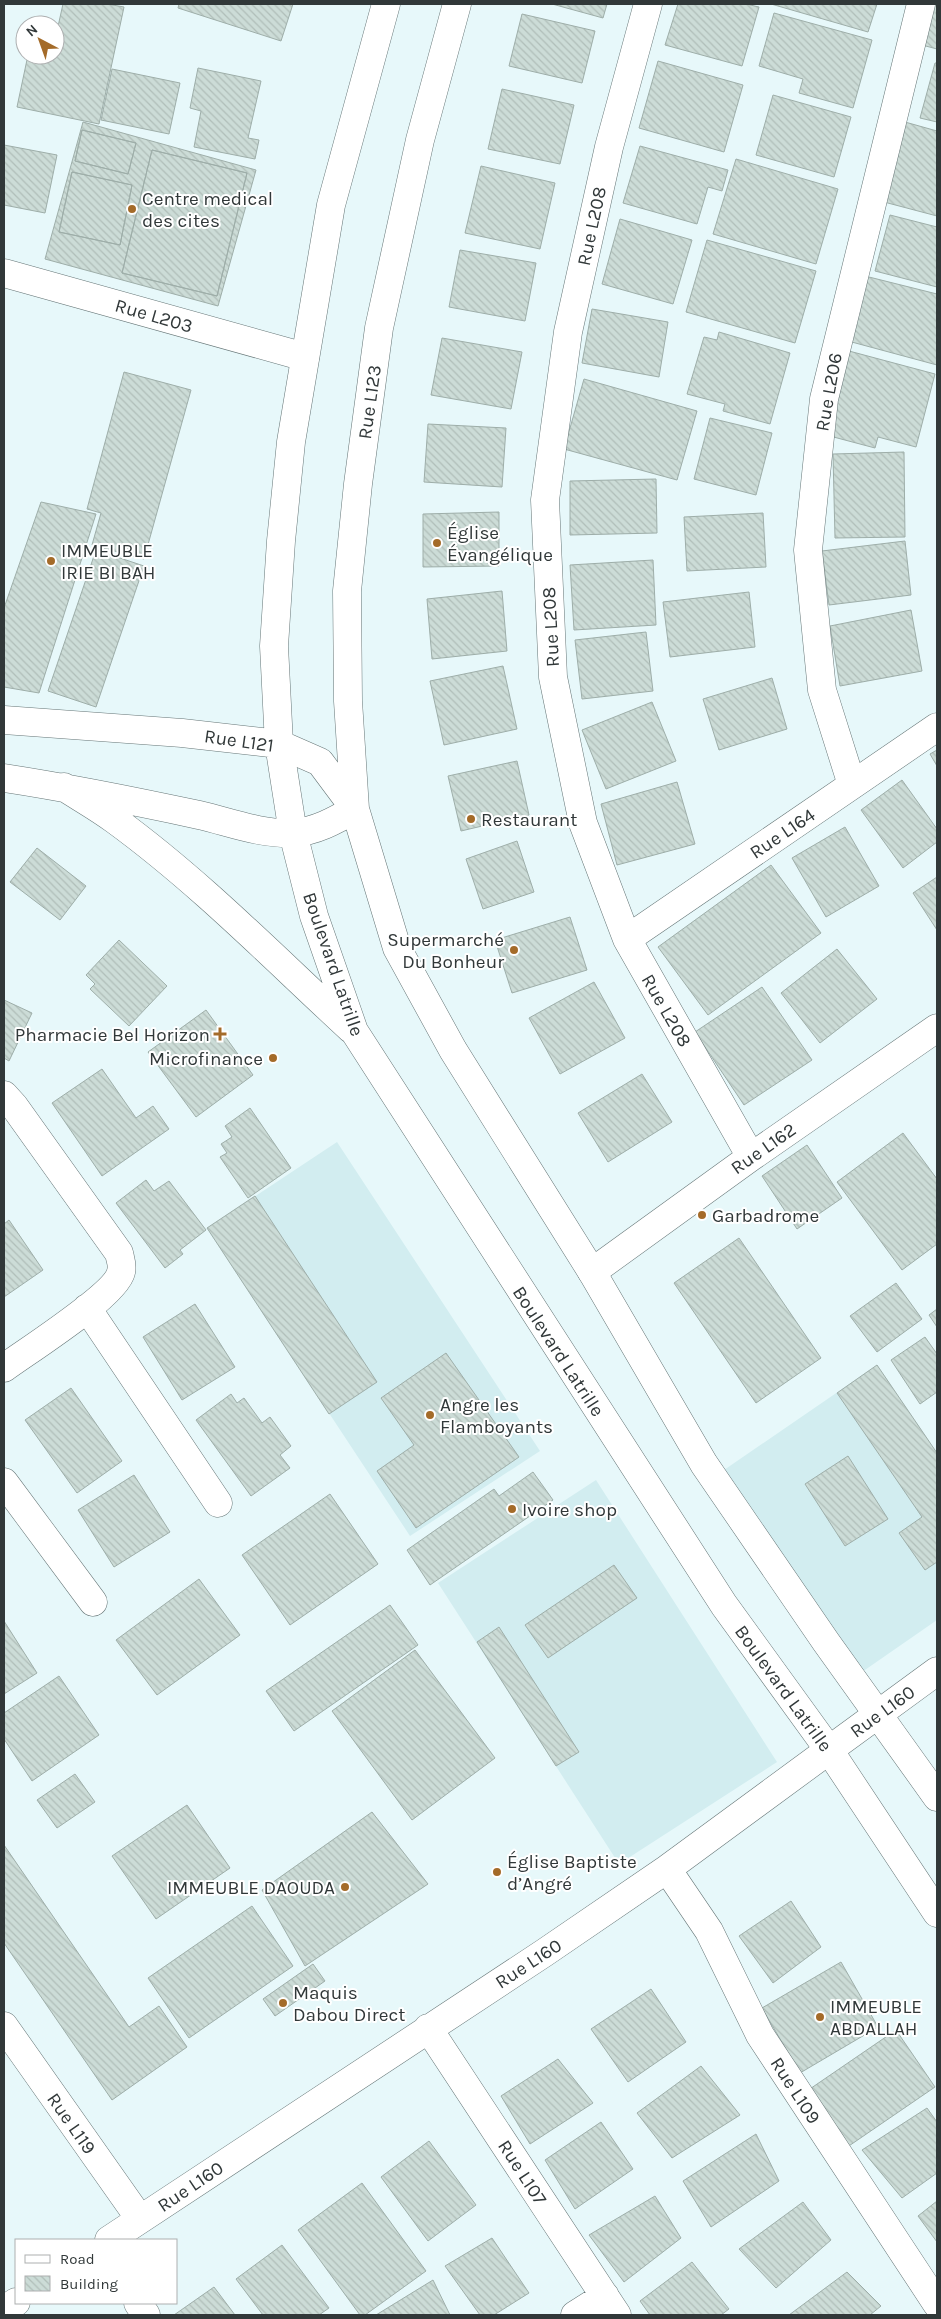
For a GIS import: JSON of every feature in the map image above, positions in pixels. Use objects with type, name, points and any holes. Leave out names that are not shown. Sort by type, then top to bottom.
[{"type":"street","points":[[279,744],[274,646],[281,541],[291,442],[331,205],[386,4]]},
{"type":"street","name":"Rue L123","points":[[355,809],[348,700],[347,591],[358,484],[379,328],[420,140],[457,4]]},
{"type":"street","name":"Rue L208","points":[[648,4],[609,147],[568,332],[545,500],[553,677],[582,822],[627,939],[751,1157]]},
{"type":"street","name":"Rue L206","points":[[852,785],[822,690],[808,550],[824,399],[921,4]]},
{"type":"street","name":"Rue L203","points":[[4,273],[305,357]]},
{"type":"street","name":"Rue L121","points":[[4,720],[182,733],[279,744],[320,762],[355,809]]},
{"type":"street","name":"Rue L164","points":[[627,939],[937,727]]},
{"type":"street","name":"Boulevard Latrille","points":[[279,744],[293,833],[314,916],[354,1031],[724,1605],[829,1750],[937,1913]]},
{"type":"street","points":[[4,778],[64,787],[210,817],[256,831],[293,833],[329,824],[355,809],[397,948],[453,1050],[592,1272],[704,1464],[937,1797]]},
{"type":"street","points":[[64,787],[114,819],[148,845],[240,924],[354,1031]]},
{"type":"street","name":"Rue L162","points":[[592,1272],[751,1157],[937,1028]]},
{"type":"street","points":[[4,1095],[14,1106],[119,1253],[122,1271],[115,1284],[87,1308],[4,1368]]},
{"type":"street","points":[[87,1308],[218,1503]]},
{"type":"street","points":[[4,1482],[94,1602]]},
{"type":"street","name":"Rue L160","points":[[110,2239],[544,1953],[667,1869],[877,1713],[937,1671]]},
{"type":"street","name":"Rue L109","points":[[667,1869],[709,1931],[760,2035],[937,2304]]},
{"type":"street","name":"Rue L119","points":[[4,2026],[140,2219]]},
{"type":"street","name":"Rue L107","points":[[428,2028],[611,2306]]},
{"type":"street","points":[[4,2310],[15,2303]]},
{"type":"street","points":[[575,2315],[611,2306]]},
{"type":"shaded area","points":[[337,1142],[540,1451],[410,1536],[207,1228]]},
{"type":"shaded area","points":[[877,1365],[937,1453],[937,1620],[862,1672],[724,1470]]},
{"type":"shaded area","points":[[596,1480],[777,1762],[619,1864],[438,1583]]},
{"type":"building","points":[[63,4],[107,4],[124,7],[99,124],[17,107],[26,65],[65,65],[65,15],[61,15]]},
{"type":"building","points":[[179,4],[293,4],[281,41],[178,8]]},
{"type":"building","points":[[552,4],[607,4],[603,18]]},
{"type":"building","points":[[678,4],[746,4],[759,7],[742,66],[665,45]]},
{"type":"building","points":[[771,4],[877,4],[868,32]]},
{"type":"building","points":[[933,4],[937,4],[937,49],[922,45]]},
{"type":"building","points":[[774,13],[872,40],[853,108],[799,93],[803,79],[759,66]]},
{"type":"building","points":[[522,14],[595,31],[582,83],[509,66]]},
{"type":"building","points":[[658,61],[743,85],[724,152],[639,128]]},
{"type":"building","points":[[935,63],[937,63],[937,122],[920,118]]},
{"type":"building","points":[[198,68],[261,81],[248,138],[259,140],[255,159],[194,147],[201,111],[190,108]]},
{"type":"building","points":[[112,69],[180,83],[169,134],[101,120]]},
{"type":"building","points":[[502,89],[574,105],[560,164],[488,149]]},
{"type":"building","points":[[773,95],[851,117],[834,177],[756,155]]},
{"type":"building","name":"Centre medical des cites","points":[[83,122],[256,170],[218,306],[45,259]],"holes":[[[82,130],[136,143],[128,174],[75,161]],[[152,150],[247,173],[217,296],[122,273]],[[72,172],[132,185],[120,245],[59,232]]]},
{"type":"building","points":[[905,122],[937,131],[937,216],[884,202]]},
{"type":"building","points":[[82,130],[136,143],[128,174],[75,161]]},
{"type":"building","points":[[4,145],[57,155],[45,213],[4,205]]},
{"type":"building","points":[[640,146],[728,170],[722,191],[708,187],[697,224],[623,203]]},
{"type":"building","points":[[152,150],[247,173],[217,296],[122,273]]},
{"type":"building","points":[[736,159],[838,189],[816,264],[713,234]]},
{"type":"building","points":[[481,166],[555,183],[540,249],[465,233]]},
{"type":"building","points":[[72,172],[132,185],[120,245],[59,232]]},
{"type":"building","points":[[890,215],[937,227],[937,287],[875,271]]},
{"type":"building","points":[[620,219],[692,240],[673,304],[602,284]]},
{"type":"building","points":[[707,240],[816,271],[795,343],[686,312]]},
{"type":"building","points":[[460,250],[536,263],[525,321],[449,307]]},
{"type":"building","points":[[865,276],[937,294],[937,365],[848,341]]},
{"type":"building","points":[[592,309],[668,322],[659,377],[582,363]]},
{"type":"building","points":[[719,332],[790,353],[770,424],[723,411],[725,404],[687,394],[704,337],[717,340]]},
{"type":"building","points":[[442,338],[522,352],[511,409],[431,395]]},
{"type":"building","points":[[849,351],[935,374],[916,447],[878,437],[875,448],[826,435]]},
{"type":"building","points":[[124,372],[191,390],[144,559],[92,545],[101,513],[87,509]]},
{"type":"building","points":[[584,379],[697,411],[677,480],[564,449]]},
{"type":"building","points":[[710,418],[772,433],[756,495],[694,479]]},
{"type":"building","points":[[428,424],[506,428],[502,487],[424,482]]},
{"type":"building","points":[[904,452],[905,537],[835,538],[833,454]]},
{"type":"building","points":[[656,479],[657,533],[570,535],[570,481]]},
{"type":"building","name":"IMMEUBLE IRIE BI BAH","points":[[41,502],[96,514],[39,693],[4,687],[4,608]]},
{"type":"building","points":[[499,512],[499,566],[423,567],[423,514]]},
{"type":"building","points":[[763,513],[766,567],[687,571],[684,517]]},
{"type":"building","points":[[905,541],[911,595],[829,605],[822,551]]},
{"type":"building","points":[[96,550],[144,566],[96,707],[48,691]]},
{"type":"building","points":[[653,560],[656,625],[574,630],[570,565]]},
{"type":"building","points":[[502,591],[507,651],[432,659],[427,599]]},
{"type":"building","points":[[749,592],[755,647],[670,657],[663,602]]},
{"type":"building","points":[[911,610],[922,671],[840,686],[830,626]]},
{"type":"building","points":[[646,632],[653,691],[582,699],[575,640]]},
{"type":"building","points":[[503,666],[517,729],[444,745],[430,681]]},
{"type":"building","points":[[772,678],[787,729],[719,750],[703,699]]},
{"type":"building","points":[[652,702],[676,761],[606,789],[582,730]]},
{"type":"building","points":[[937,750],[937,766],[930,754]]},
{"type":"building","points":[[517,761],[529,815],[461,831],[448,776]]},
{"type":"building","points":[[902,780],[937,829],[937,842],[903,868],[861,810]]},
{"type":"building","points":[[677,782],[695,844],[617,865],[601,804]]},
{"type":"building","points":[[845,827],[879,886],[826,917],[792,858]]},
{"type":"building","points":[[517,841],[534,892],[483,909],[466,859]]},
{"type":"building","points":[[37,848],[86,886],[60,920],[10,882]]},
{"type":"building","points":[[771,865],[821,933],[708,1015],[658,947]]},
{"type":"building","points":[[937,877],[937,930],[913,893]]},
{"type":"building","points":[[570,917],[587,970],[512,993],[495,940]]},
{"type":"building","points":[[119,940],[167,986],[129,1026],[90,989],[95,984],[86,975]]},
{"type":"building","points":[[837,949],[877,999],[820,1043],[781,993]]},
{"type":"building","points":[[594,982],[625,1038],[560,1074],[529,1018]]},
{"type":"building","points":[[762,987],[812,1060],[744,1105],[695,1032]]},
{"type":"building","points":[[4,1000],[32,1013],[9,1061],[4,1058]]},
{"type":"building","points":[[206,1010],[253,1075],[196,1117],[148,1052]]},
{"type":"building","points":[[102,1069],[136,1118],[153,1106],[169,1129],[102,1176],[52,1103]]},
{"type":"building","points":[[642,1074],[672,1122],[608,1162],[578,1113]]},
{"type":"building","points":[[250,1108],[291,1168],[248,1198],[220,1157],[227,1153],[221,1144],[232,1137],[225,1126]]},
{"type":"building","points":[[903,1133],[937,1179],[937,1244],[902,1270],[837,1182]]},
{"type":"building","points":[[807,1145],[842,1198],[797,1229],[762,1176]]},
{"type":"building","points":[[146,1180],[154,1191],[169,1181],[206,1230],[180,1250],[183,1254],[165,1268],[116,1203]]},
{"type":"building","points":[[255,1196],[377,1382],[329,1414],[207,1228]]},
{"type":"building","points":[[9,1220],[43,1270],[4,1297],[4,1224]]},
{"type":"building","points":[[739,1238],[821,1358],[756,1403],[674,1283]]},
{"type":"building","points":[[896,1283],[922,1319],[877,1352],[850,1316]]},
{"type":"building","points":[[195,1304],[235,1367],[182,1400],[143,1337]]},
{"type":"building","points":[[937,1309],[937,1327],[929,1315]]},
{"type":"building","points":[[925,1337],[937,1354],[937,1392],[920,1404],[891,1360]]},
{"type":"building","points":[[446,1353],[519,1457],[416,1528],[377,1471],[414,1445],[381,1398]]},
{"type":"building","points":[[877,1365],[937,1453],[937,1562],[925,1570],[899,1533],[922,1517],[837,1393]]},
{"type":"building","points":[[71,1388],[122,1461],[77,1493],[25,1420]]},
{"type":"building","points":[[231,1394],[237,1403],[244,1398],[262,1423],[270,1417],[291,1446],[280,1455],[290,1468],[251,1496],[196,1420]]},
{"type":"building","points":[[848,1456],[888,1519],[845,1546],[805,1484]]},
{"type":"building","points":[[533,1472],[553,1500],[430,1585],[407,1550],[494,1489],[499,1496]]},
{"type":"building","points":[[134,1475],[170,1532],[114,1567],[78,1510]]},
{"type":"building","points":[[330,1494],[378,1564],[290,1625],[242,1555]]},
{"type":"building","points":[[614,1565],[637,1598],[548,1658],[525,1625]]},
{"type":"building","points":[[199,1579],[240,1635],[157,1695],[116,1640]]},
{"type":"building","points":[[390,1605],[418,1645],[294,1731],[266,1691]]},
{"type":"building","points":[[4,1621],[37,1673],[4,1694]]},
{"type":"building","points":[[499,1627],[579,1752],[556,1766],[477,1642]]},
{"type":"building","points":[[415,1650],[495,1758],[412,1820],[332,1711]]},
{"type":"building","points":[[59,1676],[99,1735],[32,1781],[4,1739],[4,1713]]},
{"type":"building","points":[[75,1774],[95,1802],[57,1828],[37,1800]]},
{"type":"building","points":[[187,1805],[230,1868],[156,1919],[112,1856]]},
{"type":"building","name":"IMMEUBLE DAOUDA","points":[[372,1812],[428,1884],[305,1966],[262,1890]]},
{"type":"building","points":[[4,1845],[129,2027],[159,2006],[187,2047],[112,2100],[4,1943]]},
{"type":"building","points":[[791,1901],[821,1947],[773,1983],[739,1936]]},
{"type":"building","points":[[252,1906],[293,1966],[189,2038],[148,1978]]},
{"type":"building","name":"IMMEUBLE ABDALLAH","points":[[841,1962],[878,2027],[800,2073],[762,2008]]},
{"type":"building","points":[[313,1964],[325,1981],[275,2016],[263,1999]]},
{"type":"building","points":[[651,1989],[686,2042],[628,2082],[591,2029]]},
{"type":"building","points":[[896,2030],[935,2087],[843,2150],[804,2093]]},
{"type":"building","points":[[558,2059],[593,2103],[530,2144],[501,2096]]},
{"type":"building","points":[[701,2066],[740,2115],[672,2158],[637,2113]]},
{"type":"building","points":[[927,2108],[937,2122],[937,2173],[902,2198],[862,2150]]},
{"type":"building","points":[[601,2122],[633,2169],[575,2209],[545,2160]]},
{"type":"building","points":[[756,2134],[779,2181],[711,2227],[683,2181]]},
{"type":"building","points":[[429,2141],[476,2205],[428,2241],[381,2177]]},
{"type":"building","points":[[362,2183],[426,2271],[365,2315],[360,2315],[298,2230]]},
{"type":"building","points":[[655,2196],[681,2238],[624,2282],[589,2235]]},
{"type":"building","points":[[937,2201],[937,2242],[918,2216]]},
{"type":"building","points":[[803,2202],[831,2240],[776,2288],[739,2249]]},
{"type":"building","points":[[492,2238],[529,2293],[494,2315],[480,2315],[445,2266]]},
{"type":"building","points":[[282,2245],[329,2308],[319,2315],[263,2315],[236,2279]]},
{"type":"building","points":[[692,2262],[729,2309],[721,2315],[650,2315],[640,2301]]},
{"type":"building","points":[[847,2272],[881,2306],[870,2315],[789,2315]]},
{"type":"building","points":[[433,2280],[450,2315],[376,2315]]},
{"type":"building","points":[[214,2287],[235,2315],[174,2315]]},
{"type":"place","name":"Centre medical des cites","points":[[132,209]]},
{"type":"place","name":"Église Évangélique","points":[[437,543]]},
{"type":"place","name":"IMMEUBLE IRIE BI BAH","points":[[51,561]]},
{"type":"place","name":"Restaurant","points":[[471,819]]},
{"type":"place","name":"Supermarché Du Bonheur","points":[[514,950]]},
{"type":"place","name":"Pharmacie Bel Horizon","points":[[220,1034]]},
{"type":"place","name":"Microfinance","points":[[273,1058]]},
{"type":"place","name":"Garbadrome","points":[[702,1215]]},
{"type":"place","name":"Angre les Flamboyants","points":[[430,1415]]},
{"type":"place","name":"Ivoire shop","points":[[512,1509]]},
{"type":"place","name":"Église Baptiste d’Angré","points":[[497,1872]]},
{"type":"place","name":"IMMEUBLE DAOUDA","points":[[345,1887]]},
{"type":"place","name":"Maquis Dabou Direct","points":[[283,2003]]},
{"type":"place","name":"IMMEUBLE ABDALLAH","points":[[820,2017]]}]
